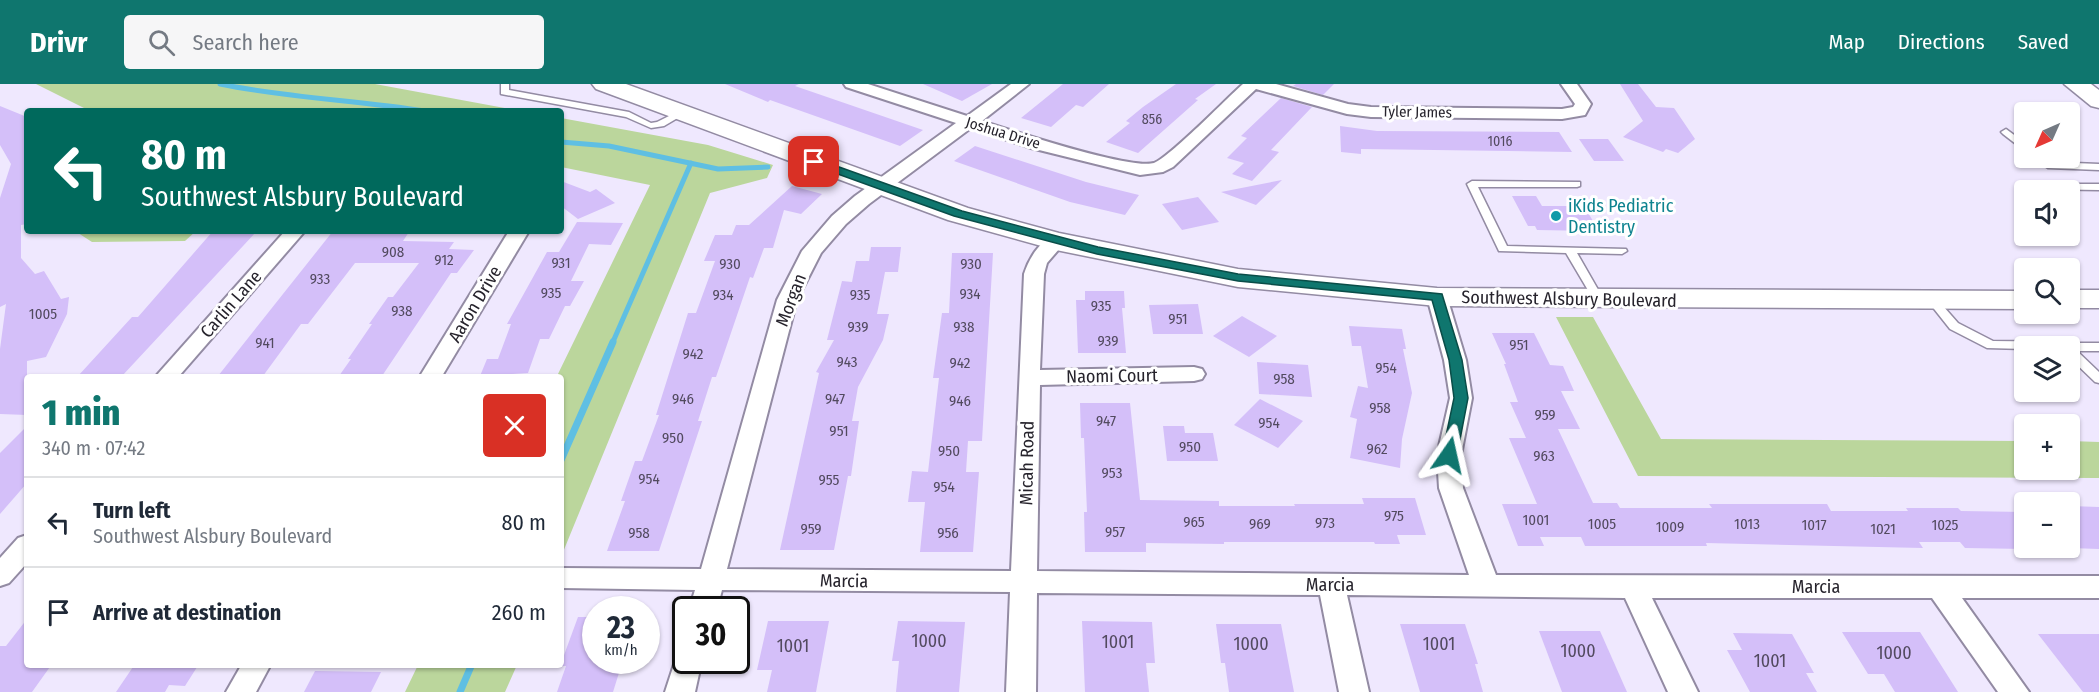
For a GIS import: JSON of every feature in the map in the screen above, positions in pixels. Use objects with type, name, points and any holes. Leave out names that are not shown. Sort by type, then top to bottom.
[{"type":"main road","name":"Southwest Alsbury Boulevard","points":[[604,84],[958,214],[1056,241],[1238,278],[1437,297],[1599,300],[2014,300]]},
{"type":"main road","points":[[2076,84],[2099,101]]},
{"type":"main road","points":[[2080,300],[2099,299]]},
{"type":"street","name":"Joshua Drive","points":[[852,84],[1036,144],[1140,170],[1158,168],[1167,163],[1252,84]]},
{"type":"street","name":"Morgan","points":[[707,596],[787,300],[812,251],[839,220],[880,186],[1021,84]]},
{"type":"street","name":"Tyler James","points":[[1258,84],[1347,109],[1371,112],[1562,114],[1579,111],[1583,104],[1569,84]]},
{"type":"street","name":"Carlin Lane","points":[[169,374],[292,234]]},
{"type":"street","name":"Aaron Drive","points":[[432,374],[517,234]]},
{"type":"street","name":"Micah Road","points":[[1022,692],[1029,378],[1034,274],[1038,262],[1056,241]]},
{"type":"street","points":[[1437,297],[1455,360],[1461,398],[1449,455],[1451,488],[1485,585]]},
{"type":"street","name":"Naomi Court","points":[[1029,378],[1194,374]]},
{"type":"street","points":[[0,576],[24,550]]},
{"type":"street","name":"Marcia","points":[[564,578],[1633,587],[2099,587]]},
{"type":"street","points":[[1330,585],[1354,692]]},
{"type":"street","points":[[1633,587],[1683,692]]},
{"type":"street","points":[[1939,587],[2014,692]]},
{"type":"street","points":[[241,692],[256,668]]},
{"type":"street","points":[[680,692],[684,674]]},
{"type":"lane","points":[[505,84],[504,92],[629,115],[645,126],[658,126],[682,113]]},
{"type":"lane","points":[[2006,132],[2014,139]]},
{"type":"lane","points":[[2080,166],[2099,167]]},
{"type":"lane","points":[[1577,184],[1472,184],[1503,249],[1622,251]]},
{"type":"lane","points":[[2080,187],[2099,187]]},
{"type":"lane","points":[[1570,250],[1599,300]]},
{"type":"lane","points":[[1932,300],[1954,326],[1991,345],[2014,345]]},
{"type":"lane","points":[[2080,348],[2099,347]]},
{"type":"lane","points":[[2080,360],[2099,380]]},
{"type":"green space","points":[[36,84],[375,84],[505,108],[84,108]]},
{"type":"green space","points":[[564,119],[708,145],[773,165],[767,178],[710,193],[564,550],[564,374],[558,374],[650,185],[564,168]]},
{"type":"green space","points":[[80,234],[193,234],[185,241],[92,242]]},
{"type":"green space","points":[[1556,317],[1593,317],[1661,439],[2014,441],[2014,478],[1638,476]]},
{"type":"green space","points":[[2080,441],[2099,442],[2099,478],[2080,478]]},
{"type":"green space","points":[[416,668],[516,668],[505,692],[405,692]]},
{"type":"building","points":[[725,84],[799,84],[795,86],[923,130],[900,146],[770,100],[768,102]]},
{"type":"building","points":[[923,84],[992,84],[962,101]]},
{"type":"building","points":[[1063,84],[1109,84],[1083,107],[1076,105],[1051,127],[1021,118]]},
{"type":"building","points":[[1176,84],[1216,84],[1195,99],[1198,100],[1138,153],[1106,142],[1130,123],[1126,121]]},
{"type":"building","points":[[1296,84],[1334,84],[1323,95],[1293,86]]},
{"type":"building","points":[[1620,84],[1638,84],[1656,107],[1674,108],[1695,139],[1678,153],[1666,149],[1663,152],[1623,137],[1643,121]]},
{"type":"building","points":[[1281,98],[1312,107],[1271,150],[1279,152],[1252,181],[1232,174],[1244,163],[1227,158],[1247,138],[1241,136]]},
{"type":"building","points":[[0,106],[24,116],[24,224],[21,225],[21,258],[35,274],[44,271],[61,299],[69,297],[67,314],[46,357],[27,361],[27,374],[24,374],[24,415],[0,414],[0,349],[6,304],[0,307],[0,198],[11,164],[0,145]]},
{"type":"building","points":[[1340,126],[1377,131],[1559,132],[1572,152],[1361,149],[1361,154],[1341,152]]},
{"type":"building","points":[[1579,139],[1608,139],[1624,161],[1594,161]]},
{"type":"building","points":[[975,146],[1086,182],[1139,195],[1125,215],[1070,202],[954,161]]},
{"type":"building","points":[[1282,180],[1256,205],[1221,192]]},
{"type":"building","points":[[564,182],[590,192],[596,189],[615,203],[578,219],[564,208]]},
{"type":"building","points":[[792,186],[822,194],[801,214],[784,210],[773,248],[764,248],[753,278],[750,277],[716,377],[712,377],[698,421],[702,421],[659,551],[607,551],[625,501],[621,501],[635,461],[642,461],[659,415],[656,415],[688,313],[696,313],[715,261],[704,261],[715,235],[732,235],[736,225],[749,225]]},
{"type":"building","name":"iKids Pediatric Dentistry","points":[[1512,196],[1536,196],[1542,206],[1584,206],[1596,226],[1590,226],[1593,231],[1537,230],[1535,226],[1528,226]]},
{"type":"building","points":[[1198,197],[1219,222],[1182,230],[1162,204]]},
{"type":"building","points":[[577,222],[623,223],[611,245],[589,244],[571,281],[584,281],[570,306],[565,306],[549,339],[540,339],[528,373],[481,374],[487,359],[498,359],[511,324],[507,324],[547,252],[559,252]]},
{"type":"building","points":[[210,234],[254,234],[124,374],[80,374],[132,317],[138,317]]},
{"type":"building","points":[[331,234],[408,234],[403,241],[454,242],[449,249],[474,250],[457,273],[451,273],[383,374],[340,374],[372,324],[369,324],[388,297],[393,297],[419,263],[355,263],[308,324],[301,324],[264,374],[220,374]]},
{"type":"building","points":[[871,247],[901,247],[898,272],[885,272],[877,314],[889,314],[883,340],[858,387],[852,421],[859,421],[851,476],[848,476],[834,550],[780,550],[819,373],[816,372],[834,340],[827,340],[842,281],[852,282],[856,261],[869,261]]},
{"type":"building","points":[[952,253],[993,253],[982,441],[968,441],[966,472],[979,472],[973,552],[920,552],[925,502],[908,502],[912,471],[928,472],[939,378],[933,378],[942,313],[949,313]]},
{"type":"building","points":[[1085,291],[1124,291],[1125,308],[1122,308],[1126,353],[1078,353],[1076,300],[1085,300]]},
{"type":"building","points":[[1198,304],[1203,334],[1153,334],[1149,305]]},
{"type":"building","points":[[1242,316],[1277,336],[1249,357],[1213,336]]},
{"type":"building","points":[[1349,326],[1402,329],[1406,349],[1403,349],[1412,393],[1402,439],[1400,468],[1350,458],[1357,419],[1350,417],[1358,386],[1368,388],[1361,346],[1352,346]]},
{"type":"building","points":[[1492,333],[1534,333],[1550,365],[1563,366],[1574,391],[1561,391],[1580,429],[1558,429],[1593,503],[1617,503],[1620,508],[1712,508],[1709,504],[1827,504],[1831,511],[1908,511],[1906,508],[1958,508],[1961,511],[2014,512],[2014,549],[1965,548],[1960,542],[1919,542],[1923,548],[1706,543],[1707,546],[1585,546],[1581,537],[1540,537],[1544,546],[1518,546],[1502,504],[1537,504],[1509,438],[1526,438],[1510,402],[1518,402],[1504,364],[1506,364]]},
{"type":"building","points":[[1257,362],[1308,365],[1312,397],[1259,394]]},
{"type":"building","points":[[1260,399],[1303,421],[1278,448],[1234,425]]},
{"type":"building","points":[[1080,403],[1130,403],[1140,500],[1219,501],[1219,506],[1295,506],[1294,504],[1364,504],[1362,498],[1415,498],[1426,535],[1397,535],[1400,544],[1375,544],[1374,542],[1146,543],[1146,552],[1085,552],[1084,512],[1087,512]]},
{"type":"building","points":[[1163,426],[1184,426],[1185,433],[1213,433],[1218,461],[1167,461]]},
{"type":"building","points":[[24,429],[24,486],[0,514],[0,453]]},
{"type":"building","points":[[2080,506],[2099,507],[2099,549],[2080,548]]},
{"type":"building","points":[[578,617],[582,617],[582,674],[619,674],[613,692],[557,692],[566,666],[564,666],[564,655]]},
{"type":"building","points":[[768,621],[829,621],[816,692],[767,692],[772,670],[757,670]]},
{"type":"building","points":[[898,621],[965,622],[959,692],[896,692],[899,661],[892,661]]},
{"type":"building","points":[[1082,621],[1152,622],[1155,663],[1146,663],[1149,692],[1085,692]]},
{"type":"building","points":[[24,623],[24,668],[49,668],[32,692],[0,692],[0,646],[6,646]]},
{"type":"building","points":[[1216,624],[1281,624],[1294,692],[1229,692],[1225,663],[1221,663]]},
{"type":"building","points":[[1400,624],[1465,624],[1478,664],[1475,664],[1483,692],[1420,692]]},
{"type":"building","points":[[1539,631],[1600,631],[1627,692],[1562,692]]},
{"type":"building","points":[[1842,632],[1920,632],[1958,692],[1895,692],[1884,674],[1868,674]]},
{"type":"building","points":[[1733,633],[1792,634],[1814,673],[1806,673],[1817,692],[1750,692],[1727,650],[1742,650]]},
{"type":"building","points":[[2038,634],[2099,634],[2099,692],[2083,692]]},
{"type":"building","points":[[132,668],[196,668],[185,686],[169,685],[165,692],[116,692]]},
{"type":"building","points":[[315,671],[381,672],[371,692],[304,692]]},
{"type":"waterway","points":[[220,84],[271,93],[403,108]]},
{"type":"waterway","points":[[564,142],[609,146],[691,163]]},
{"type":"waterway","points":[[612,344],[691,163]]},
{"type":"waterway","points":[[691,163],[718,169],[768,167]]},
{"type":"waterway","points":[[564,453],[613,342]]},
{"type":"waterway","points":[[460,692],[470,668]]},
{"type":"place","name":"iKids Pediatric Dentistry","points":[[1556,216]]},
{"type":"route","points":[[814,162],[958,214],[1097,251],[1238,278],[1437,297],[1455,360],[1461,398],[1449,455]]}]
